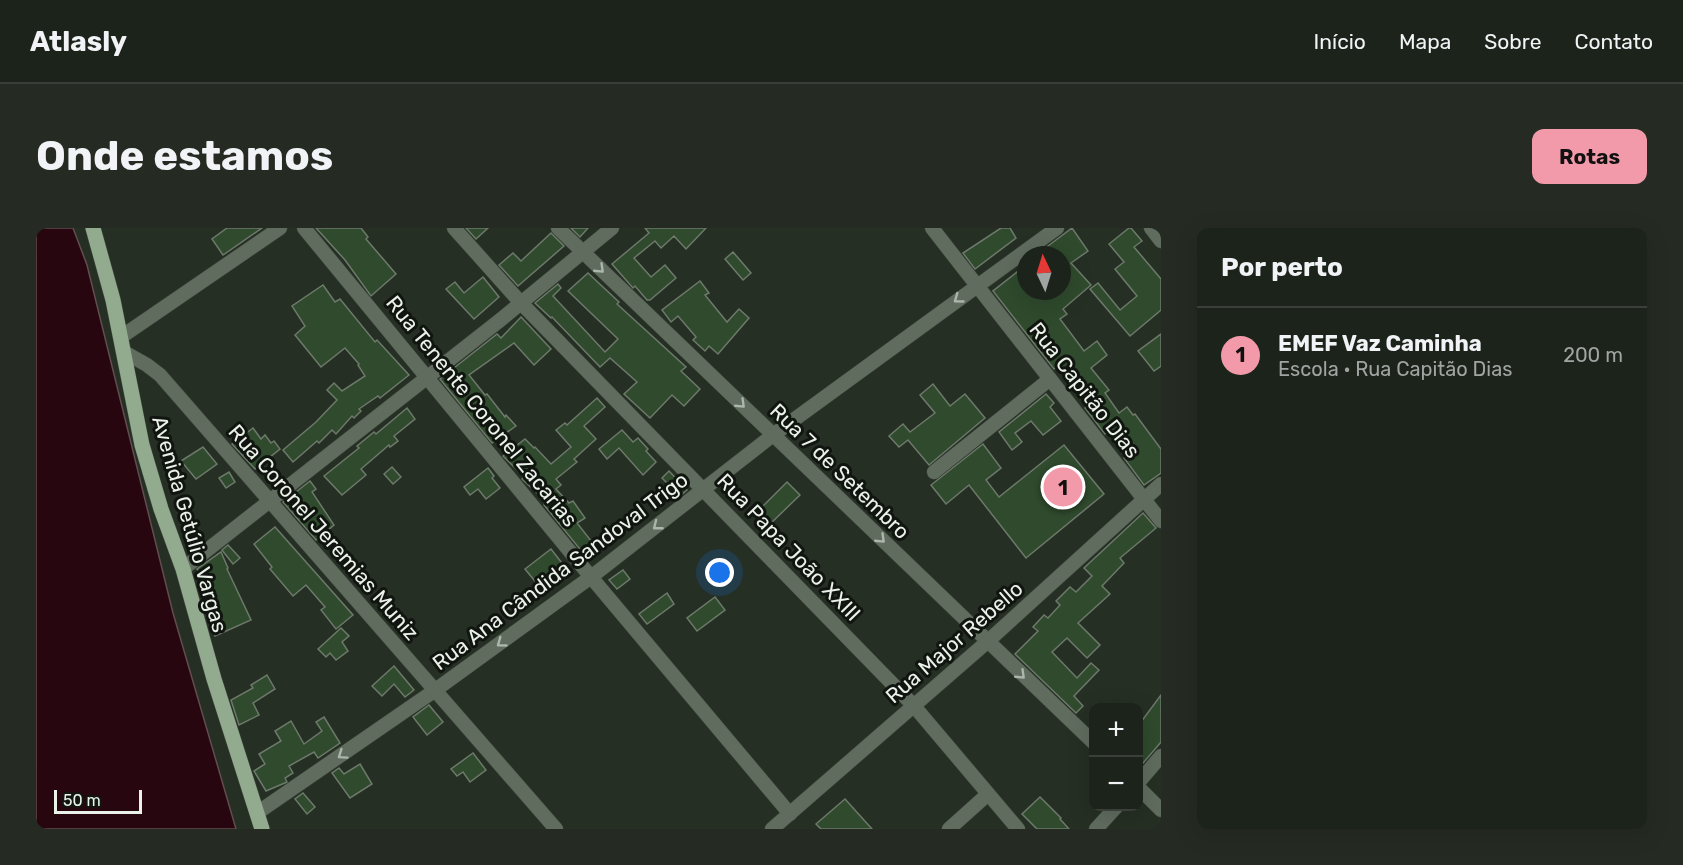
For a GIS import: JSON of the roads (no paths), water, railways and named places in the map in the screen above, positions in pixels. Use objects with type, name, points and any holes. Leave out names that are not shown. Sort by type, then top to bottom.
[{"type":"main road","name":"Avenida Getúlio Vargas","points":[[93,228],[113,300],[142,445],[161,509],[183,569],[214,680],[261,824]]},
{"type":"street","points":[[122,345],[280,228]]},
{"type":"street","name":"Rua Tenente Coronel Zacarias","points":[[304,228],[591,577],[790,814]]},
{"type":"street","name":"Rua Papa João XXIII","points":[[454,228],[521,303],[914,706],[1018,829]]},
{"type":"street","name":"Rua 7 de Setembro","points":[[558,228],[1089,739]]},
{"type":"street","points":[[183,569],[428,377],[612,228]]},
{"type":"street","name":"Rua Capitão Dias","points":[[932,228],[1161,521]]},
{"type":"street","name":"Rua Ana Cândida Sandoval Trigo","points":[[261,824],[435,691],[591,577],[773,435],[1057,228]]},
{"type":"street","points":[[1151,228],[1161,241]]},
{"type":"street","name":"Rua Coronel Jeremias Muniz","points":[[122,345],[160,375],[556,829]]},
{"type":"street","points":[[934,472],[1050,379]]},
{"type":"street","name":"Rua Major Rebello","points":[[772,829],[987,642],[1161,484]]},
{"type":"street","points":[[1143,779],[1161,756]]},
{"type":"street","points":[[1143,790],[1161,810]]},
{"type":"street","points":[[949,829],[988,794]]},
{"type":"street","points":[[1096,829],[1113,811]]},
{"type":"place","name":"EMEF Vaz Caminha","points":[[1063,487]]}]
